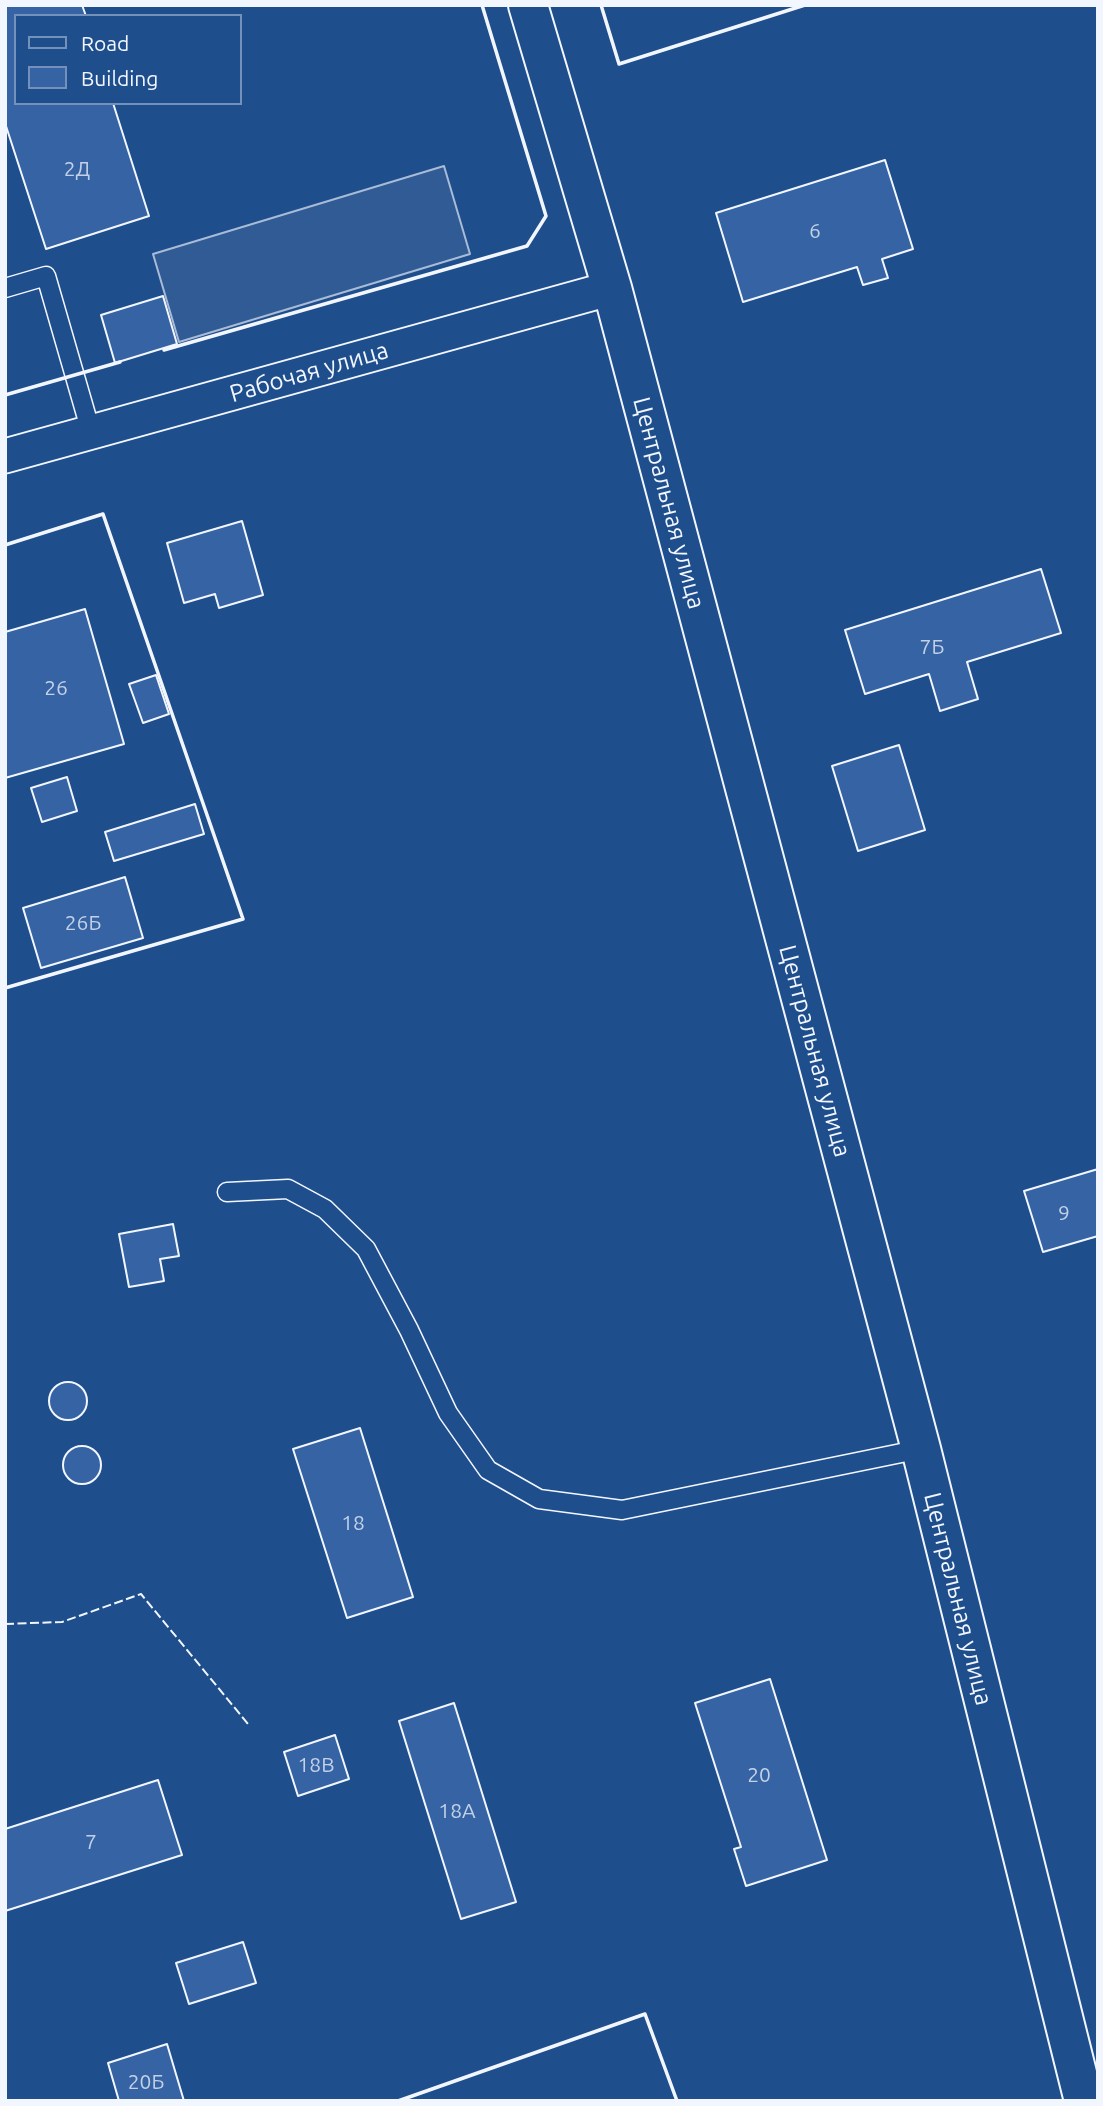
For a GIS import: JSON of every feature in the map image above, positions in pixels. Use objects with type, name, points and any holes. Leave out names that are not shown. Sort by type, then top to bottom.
[{"type":"street","name":"Центральная улица","points":[[528,5],[612,288],[921,1449],[1084,2101]]},
{"type":"street","name":"Рабочая улица","points":[[5,456],[612,288]]},
{"type":"lane","points":[[5,288],[46,276],[91,432]]},
{"type":"lane","points":[[227,1192],[288,1189],[325,1209],[366,1250],[410,1330],[448,1413],[488,1469],[539,1499],[622,1510],[921,1449]]},
{"type":"shaded area","points":[[444,166],[470,254],[179,342],[153,254]]},
{"type":"building","points":[[5,5],[82,5],[85,14],[14,14],[14,105],[114,105],[149,216],[46,249],[5,123]]},
{"type":"building","points":[[885,160],[913,249],[882,259],[888,278],[863,285],[857,267],[743,302],[716,213]]},
{"type":"building","points":[[163,296],[177,344],[115,363],[101,315]]},
{"type":"building","points":[[242,521],[263,595],[219,608],[215,594],[184,603],[167,543]]},
{"type":"building","points":[[1041,569],[1061,633],[967,662],[978,699],[940,711],[929,674],[865,694],[845,630]]},
{"type":"building","points":[[85,609],[124,744],[5,778],[5,632]]},
{"type":"building","points":[[156,675],[169,714],[143,723],[129,684]]},
{"type":"building","points":[[899,745],[925,830],[858,851],[832,766]]},
{"type":"building","points":[[67,777],[77,811],[42,822],[31,788]]},
{"type":"building","points":[[195,804],[204,834],[114,861],[105,832]]},
{"type":"building","points":[[125,877],[143,938],[41,968],[23,908]]},
{"type":"building","points":[[1098,1169],[1098,1236],[1043,1252],[1024,1191]]},
{"type":"building","points":[[173,1224],[179,1256],[160,1259],[164,1281],[129,1287],[119,1234]]},
{"type":"building","points":[[68,1382],[82,1387],[87,1401],[82,1415],[68,1420],[54,1415],[49,1401],[54,1387]]},
{"type":"building","points":[[360,1428],[413,1597],[347,1618],[293,1449]]},
{"type":"building","points":[[82,1446],[96,1451],[101,1465],[96,1479],[82,1484],[68,1479],[63,1465],[68,1451]]},
{"type":"building","points":[[770,1679],[827,1860],[746,1886],[734,1849],[741,1847],[695,1703]]},
{"type":"building","points":[[454,1703],[516,1902],[461,1919],[399,1721]]},
{"type":"building","points":[[335,1735],[349,1779],[298,1796],[284,1752]]},
{"type":"building","points":[[158,1780],[182,1855],[5,1911],[5,1829]]},
{"type":"building","points":[[243,1942],[256,1983],[189,2004],[176,1963]]},
{"type":"building","points":[[167,2044],[184,2101],[119,2101],[108,2063]]},
{"type":"fence","points":[[5,1624],[62,1622],[141,1594],[248,1724]]},
{"type":"wall","points":[[164,350],[527,246],[546,216],[482,5]]},
{"type":"wall","points":[[601,5],[619,64],[805,5]]},
{"type":"wall","points":[[5,395],[120,362]]},
{"type":"wall","points":[[5,545],[103,514],[243,919],[5,988]]},
{"type":"wall","points":[[398,2101],[645,2014],[677,2101]]}]
